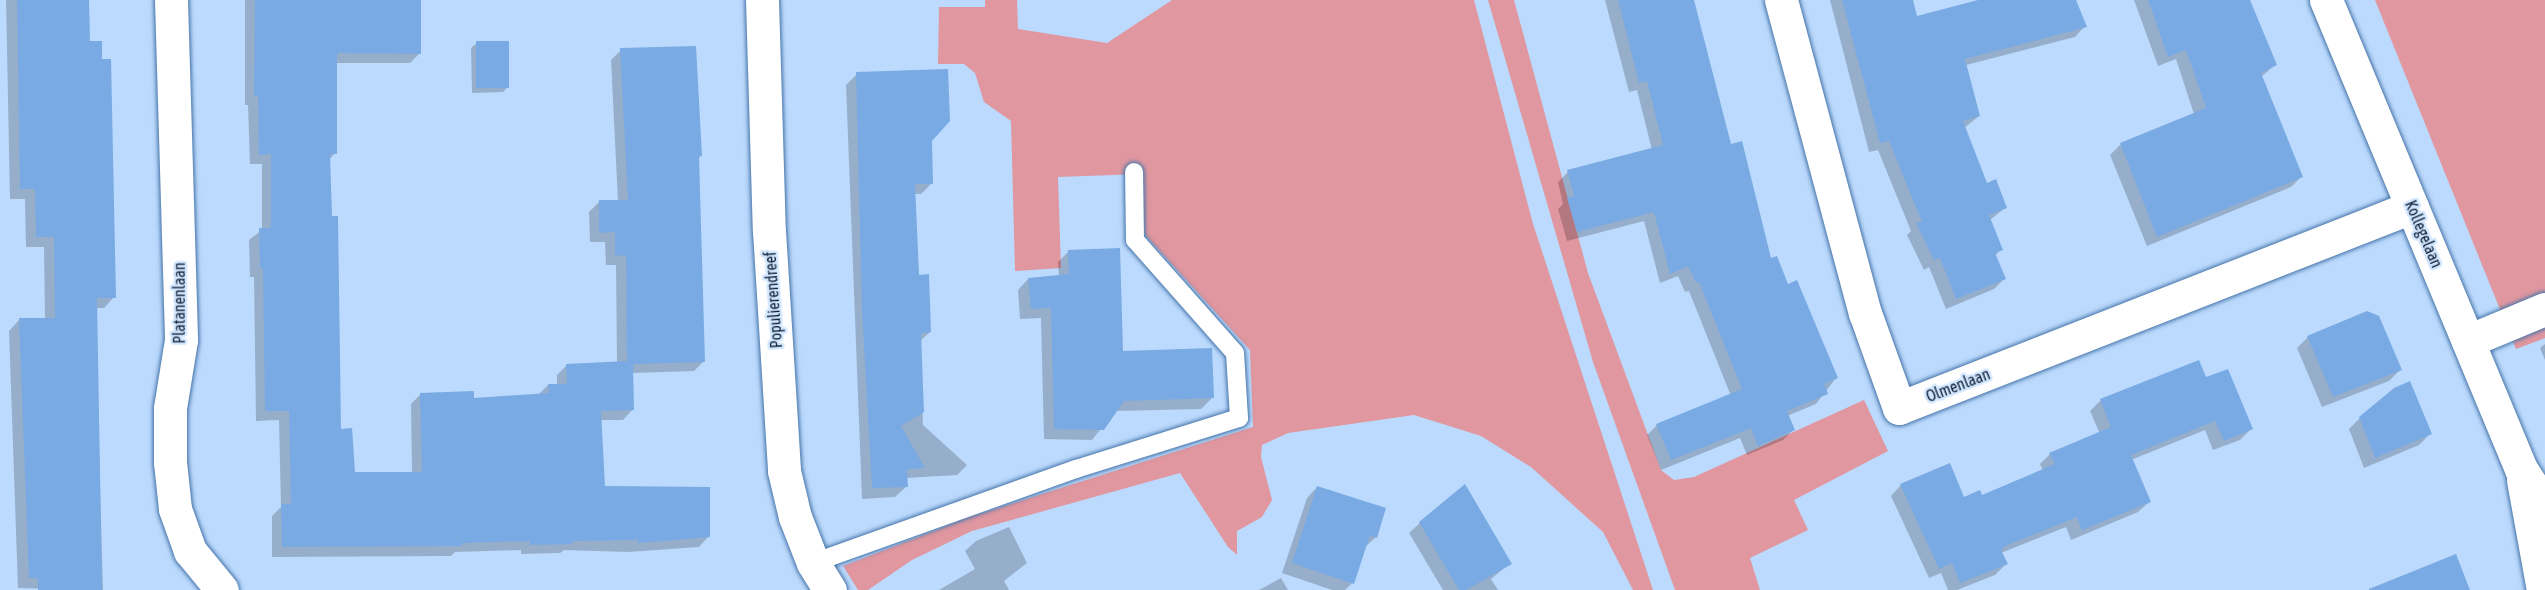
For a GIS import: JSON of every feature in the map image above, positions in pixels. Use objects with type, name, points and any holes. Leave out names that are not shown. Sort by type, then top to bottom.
[{"type":"street","name":"Platanenlaan","points":[[171,0],[181,340],[170,408],[170,462],[175,509],[190,551],[222,590]]},
{"type":"street","name":"Populierendreef","points":[[762,0],[769,231],[784,471],[795,517],[821,582]]},
{"type":"street","name":"Olmenlaan","points":[[1781,0],[1865,313],[1899,408],[2412,207]]},
{"type":"street","name":"Kollegelaan","points":[[2326,0],[2521,469],[2545,506]]},
{"type":"street","points":[[2468,341],[2545,309]]},
{"type":"street","name":"Kollegelaan","points":[[2521,469],[2543,590]]},
{"type":"lane","points":[[821,582],[1076,469],[1239,418],[1235,352],[1135,240],[1134,172]]},
{"type":"shaded area","points":[[985,0],[1017,0],[1018,29],[1107,43],[1172,0],[1474,0],[1533,224],[1653,590],[1633,590],[1603,532],[1531,467],[1481,436],[1414,415],[1288,433],[1262,445],[1261,457],[1272,500],[1262,517],[1237,531],[1237,555],[1228,547],[1180,473],[972,531],[912,560],[868,590],[858,590],[843,566],[970,517],[1253,427],[1250,350],[1145,235],[1140,174],[1058,177],[1061,268],[1015,271],[1011,121],[984,102],[975,73],[964,64],[938,64],[939,7],[985,7]]},
{"type":"shaded area","points":[[1488,0],[1514,0],[1588,273],[1661,470],[1674,480],[1694,477],[1864,400],[1888,451],[1794,500],[1808,530],[1750,558],[1760,590],[1675,590],[1593,362]]},
{"type":"shaded area","points":[[2375,0],[2545,0],[2545,338],[2516,349]]},
{"type":"building","points":[[17,0],[89,0],[90,41],[102,41],[102,59],[111,59],[116,298],[97,298],[102,590],[38,590],[38,578],[29,578],[19,318],[55,318],[54,237],[36,237],[35,189],[20,189]]},
{"type":"building","points":[[255,0],[421,0],[421,54],[337,53],[337,154],[330,154],[332,216],[338,216],[341,429],[352,428],[355,472],[422,472],[420,393],[474,391],[474,398],[549,393],[548,384],[567,384],[566,364],[627,361],[626,255],[615,256],[615,232],[599,233],[599,200],[628,200],[620,48],[696,46],[702,156],[699,156],[705,362],[633,364],[634,410],[601,411],[605,486],[710,487],[710,537],[638,543],[638,540],[572,541],[572,544],[530,545],[530,541],[462,543],[462,546],[282,547],[281,504],[291,504],[289,411],[265,411],[263,268],[260,268],[259,228],[271,228],[271,154],[259,155],[258,96],[254,96]]},
{"type":"building","points":[[1618,0],[1694,0],[1731,144],[1742,141],[1771,258],[1777,256],[1788,284],[1797,280],[1838,378],[1824,384],[1828,394],[1787,411],[1795,430],[1758,446],[1751,428],[1671,460],[1656,424],[1742,389],[1699,282],[1696,283],[1688,266],[1670,274],[1654,212],[1577,232],[1567,198],[1574,196],[1567,170],[1663,145],[1647,81],[1639,83]]},
{"type":"building","points":[[1842,0],[1913,0],[1917,16],[1978,0],[2076,0],[2087,27],[1965,59],[1980,116],[1963,121],[1987,183],[1996,179],[2007,208],[1989,215],[2003,250],[1995,253],[2006,279],[1956,299],[1940,258],[1934,260],[1916,223],[1922,222],[1889,141],[1880,143]]},
{"type":"building","points":[[2148,0],[2250,0],[2277,65],[2261,73],[2303,177],[2157,237],[2120,143],[2206,108],[2186,50],[2168,57]]},
{"type":"building","points":[[476,41],[509,41],[509,88],[476,88]]},
{"type":"building","points":[[948,69],[950,121],[932,141],[933,184],[915,184],[919,275],[929,274],[931,332],[921,333],[924,412],[901,426],[925,468],[907,469],[908,487],[872,488],[862,310],[856,72]]},
{"type":"building","points":[[1120,248],[1123,351],[1212,348],[1214,398],[1124,401],[1104,430],[1054,429],[1051,308],[1031,309],[1028,278],[1069,274],[1068,250]]},
{"type":"building","points":[[2367,311],[2379,316],[2402,370],[2333,397],[2307,336]]},
{"type":"building","points":[[2199,360],[2206,377],[2228,369],[2253,429],[2224,441],[2215,421],[2131,455],[2151,502],[2082,530],[2077,517],[2005,546],[2001,550],[2008,564],[1960,583],[1952,563],[1939,569],[1900,484],[1950,463],[1964,497],[1980,490],[1982,495],[2055,464],[2049,453],[2111,427],[2100,399]]},
{"type":"building","points":[[2410,381],[2432,434],[2375,458],[2359,417],[2394,388]]},
{"type":"building","points":[[1465,484],[1512,564],[1466,590],[1459,590],[1419,522]]},
{"type":"building","points":[[1317,486],[1386,508],[1377,538],[1370,535],[1354,584],[1292,563]]},
{"type":"building","points":[[2456,554],[2470,590],[2369,590],[2369,589]]}]
